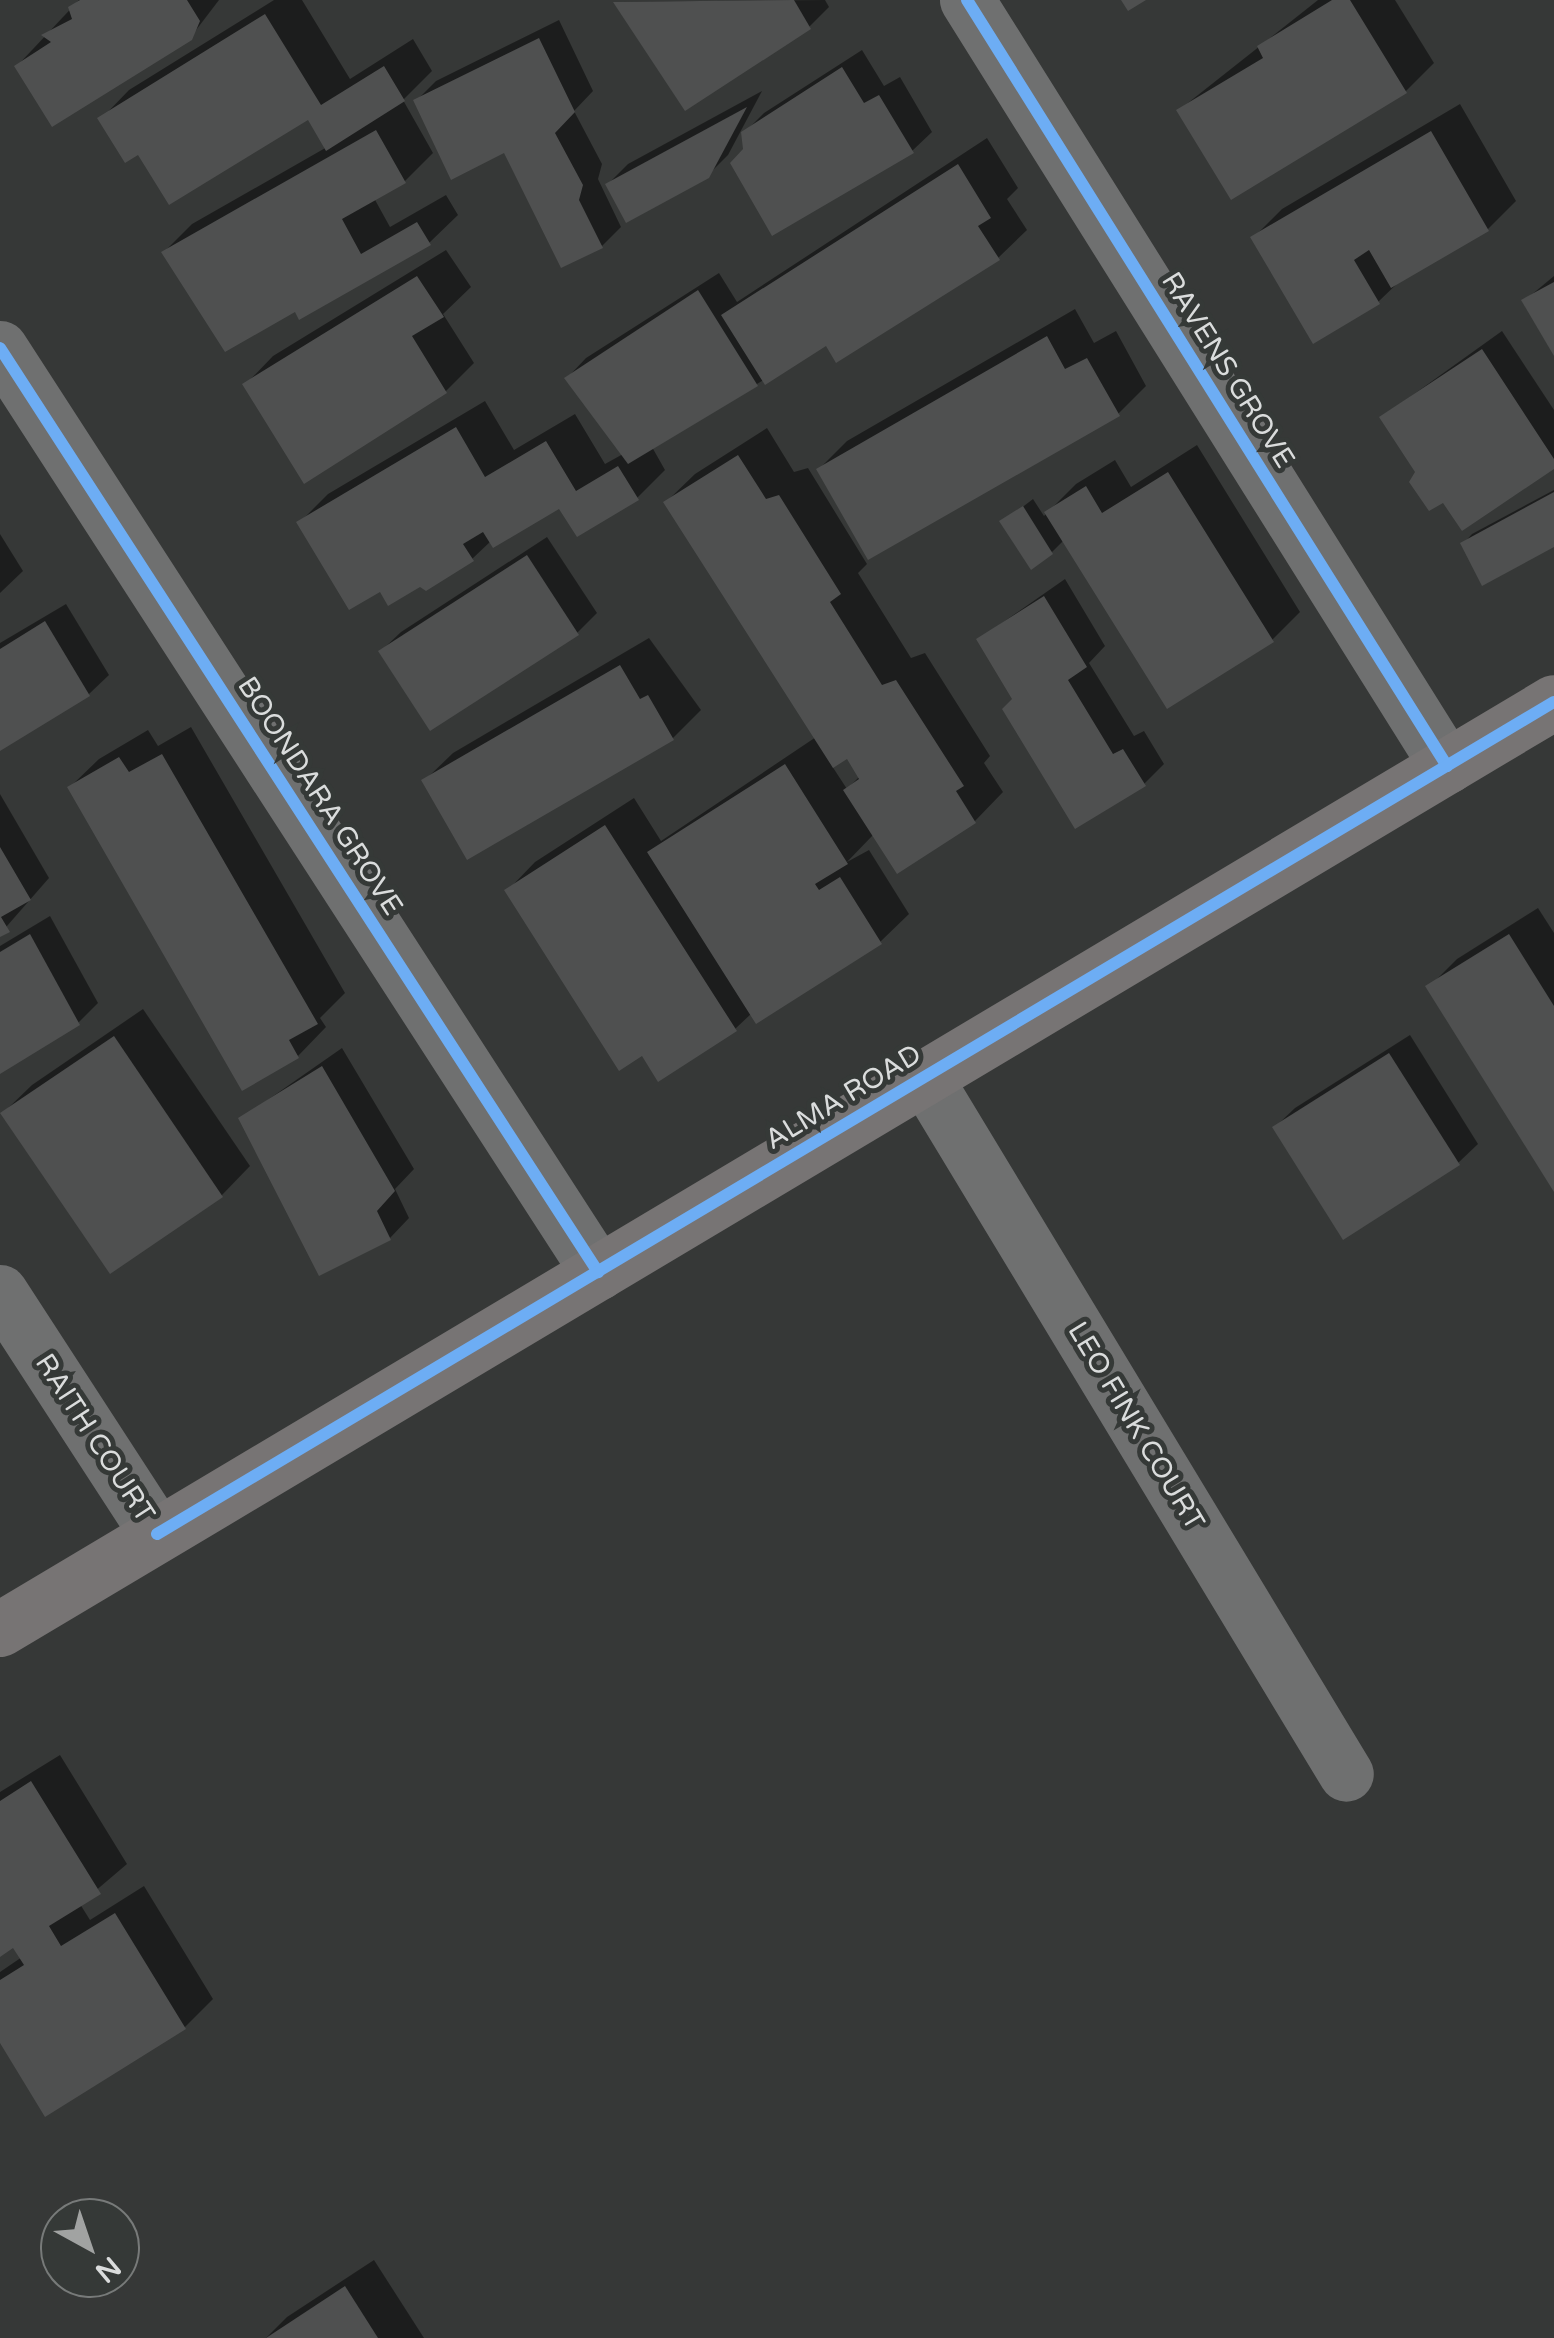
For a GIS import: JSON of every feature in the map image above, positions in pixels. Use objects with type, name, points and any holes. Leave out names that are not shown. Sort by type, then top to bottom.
[{"type":"street","name":"RAVENS GROVE","points":[[966,0],[1447,766]]},
{"type":"street","name":"BOONDARA GROVE","points":[[0,348],[598,1272]]},
{"type":"street","name":"ALMA ROAD","points":[[0,1629],[1554,702]]},
{"type":"street","name":"LEO FINK COURT","points":[[925,1078],[1346,1774]]},
{"type":"street","name":"RAITH COURT","points":[[0,1292],[157,1534]]},
{"type":"building","points":[[80,0],[187,0],[200,21],[192,40],[52,127],[14,66],[51,42],[41,35],[72,19],[68,7]]},
{"type":"building","points":[[794,0],[811,29],[685,111],[613,2]]},
{"type":"building","points":[[1121,0],[1146,0],[1128,11]]},
{"type":"building","points":[[1332,0],[1350,0],[1407,93],[1231,200],[1176,110],[1263,58],[1257,46]]},
{"type":"building","points":[[265,14],[321,105],[384,66],[405,101],[326,151],[308,120],[169,205],[138,155],[125,163],[97,118]]},
{"type":"building","points":[[539,38],[575,112],[555,133],[583,185],[579,200],[603,248],[561,268],[504,153],[451,180],[413,100]]},
{"type":"building","points":[[842,67],[864,103],[879,95],[914,153],[772,236],[730,163],[743,149],[741,132]]},
{"type":"building","points":[[747,107],[709,178],[626,223],[605,184]]},
{"type":"building","points":[[376,130],[406,183],[342,219],[361,254],[417,222],[431,245],[299,320],[295,312],[225,352],[161,252]]},
{"type":"building","points":[[1431,131],[1489,231],[1391,288],[1369,250],[1354,260],[1380,304],[1313,344],[1250,237]]},
{"type":"building","points":[[958,164],[991,218],[978,226],[1000,260],[836,363],[826,346],[765,385],[721,315]]},
{"type":"building","points":[[417,276],[444,317],[412,336],[447,393],[304,484],[242,384]]},
{"type":"building","points":[[1554,282],[1554,356],[1521,300]]},
{"type":"building","points":[[698,290],[758,386],[628,464],[564,378]]},
{"type":"building","points":[[1047,336],[1065,369],[1087,358],[1120,416],[868,560],[816,469]]},
{"type":"building","points":[[1482,349],[1554,459],[1554,469],[1462,531],[1443,503],[1429,511],[1409,482],[1415,472],[1379,417]]},
{"type":"building","points":[[456,427],[485,477],[546,441],[576,491],[618,466],[639,500],[577,537],[559,509],[493,548],[483,532],[463,544],[474,561],[426,591],[420,587],[388,606],[380,592],[349,610],[296,522]]},
{"type":"building","points":[[738,455],[766,499],[779,495],[841,594],[830,602],[882,685],[896,680],[964,786],[956,791],[976,823],[897,874],[843,790],[859,779],[847,759],[833,768],[663,502]]},
{"type":"building","points":[[1168,472],[1274,642],[1167,709],[1044,512],[1086,486],[1102,513]]},
{"type":"building","points":[[1554,492],[1554,547],[1482,586],[1460,543]]},
{"type":"building","points":[[1023,506],[1053,554],[1031,570],[999,521]]},
{"type":"building","points":[[527,555],[579,635],[430,731],[378,651]]},
{"type":"building","points":[[1044,596],[1087,667],[1068,680],[1113,754],[1123,749],[1146,786],[1075,829],[1002,709],[1012,699],[976,639]]},
{"type":"building","points":[[45,621],[90,696],[0,751],[0,649]]},
{"type":"building","points":[[620,665],[640,699],[648,695],[674,740],[467,860],[421,780]]},
{"type":"building","points":[[162,754],[318,1024],[289,1040],[299,1058],[242,1091],[67,787],[119,757],[129,772]]},
{"type":"building","points":[[785,764],[848,864],[815,884],[819,890],[840,877],[882,944],[756,1024],[647,852]]},
{"type":"building","points":[[605,825],[737,1031],[658,1082],[642,1056],[619,1071],[504,890]]},
{"type":"building","points":[[0,847],[31,900],[1,917],[10,932],[0,937]]},
{"type":"building","points":[[30,934],[80,1025],[0,1074],[0,952]]},
{"type":"building","points":[[1509,934],[1554,1006],[1554,1192],[1425,986]]},
{"type":"building","points":[[114,1036],[223,1197],[110,1274],[0,1113]]},
{"type":"building","points":[[1389,1053],[1460,1165],[1343,1240],[1272,1127]]},
{"type":"building","points":[[322,1066],[395,1191],[377,1211],[391,1240],[319,1276],[238,1118]]},
{"type":"building","points":[[31,1781],[101,1894],[49,1926],[61,1946],[115,1913],[186,2029],[45,2117],[0,2043],[0,1980],[24,1965],[13,1948],[0,1957],[0,1801]]},
{"type":"building","points":[[345,2286],[378,2338],[266,2338]]},
{"type":"cycle path","points":[[967,0],[1447,766]]},
{"type":"cycle path","points":[[0,348],[598,1272]]},
{"type":"cycle path","points":[[157,1534],[1554,702]]}]
